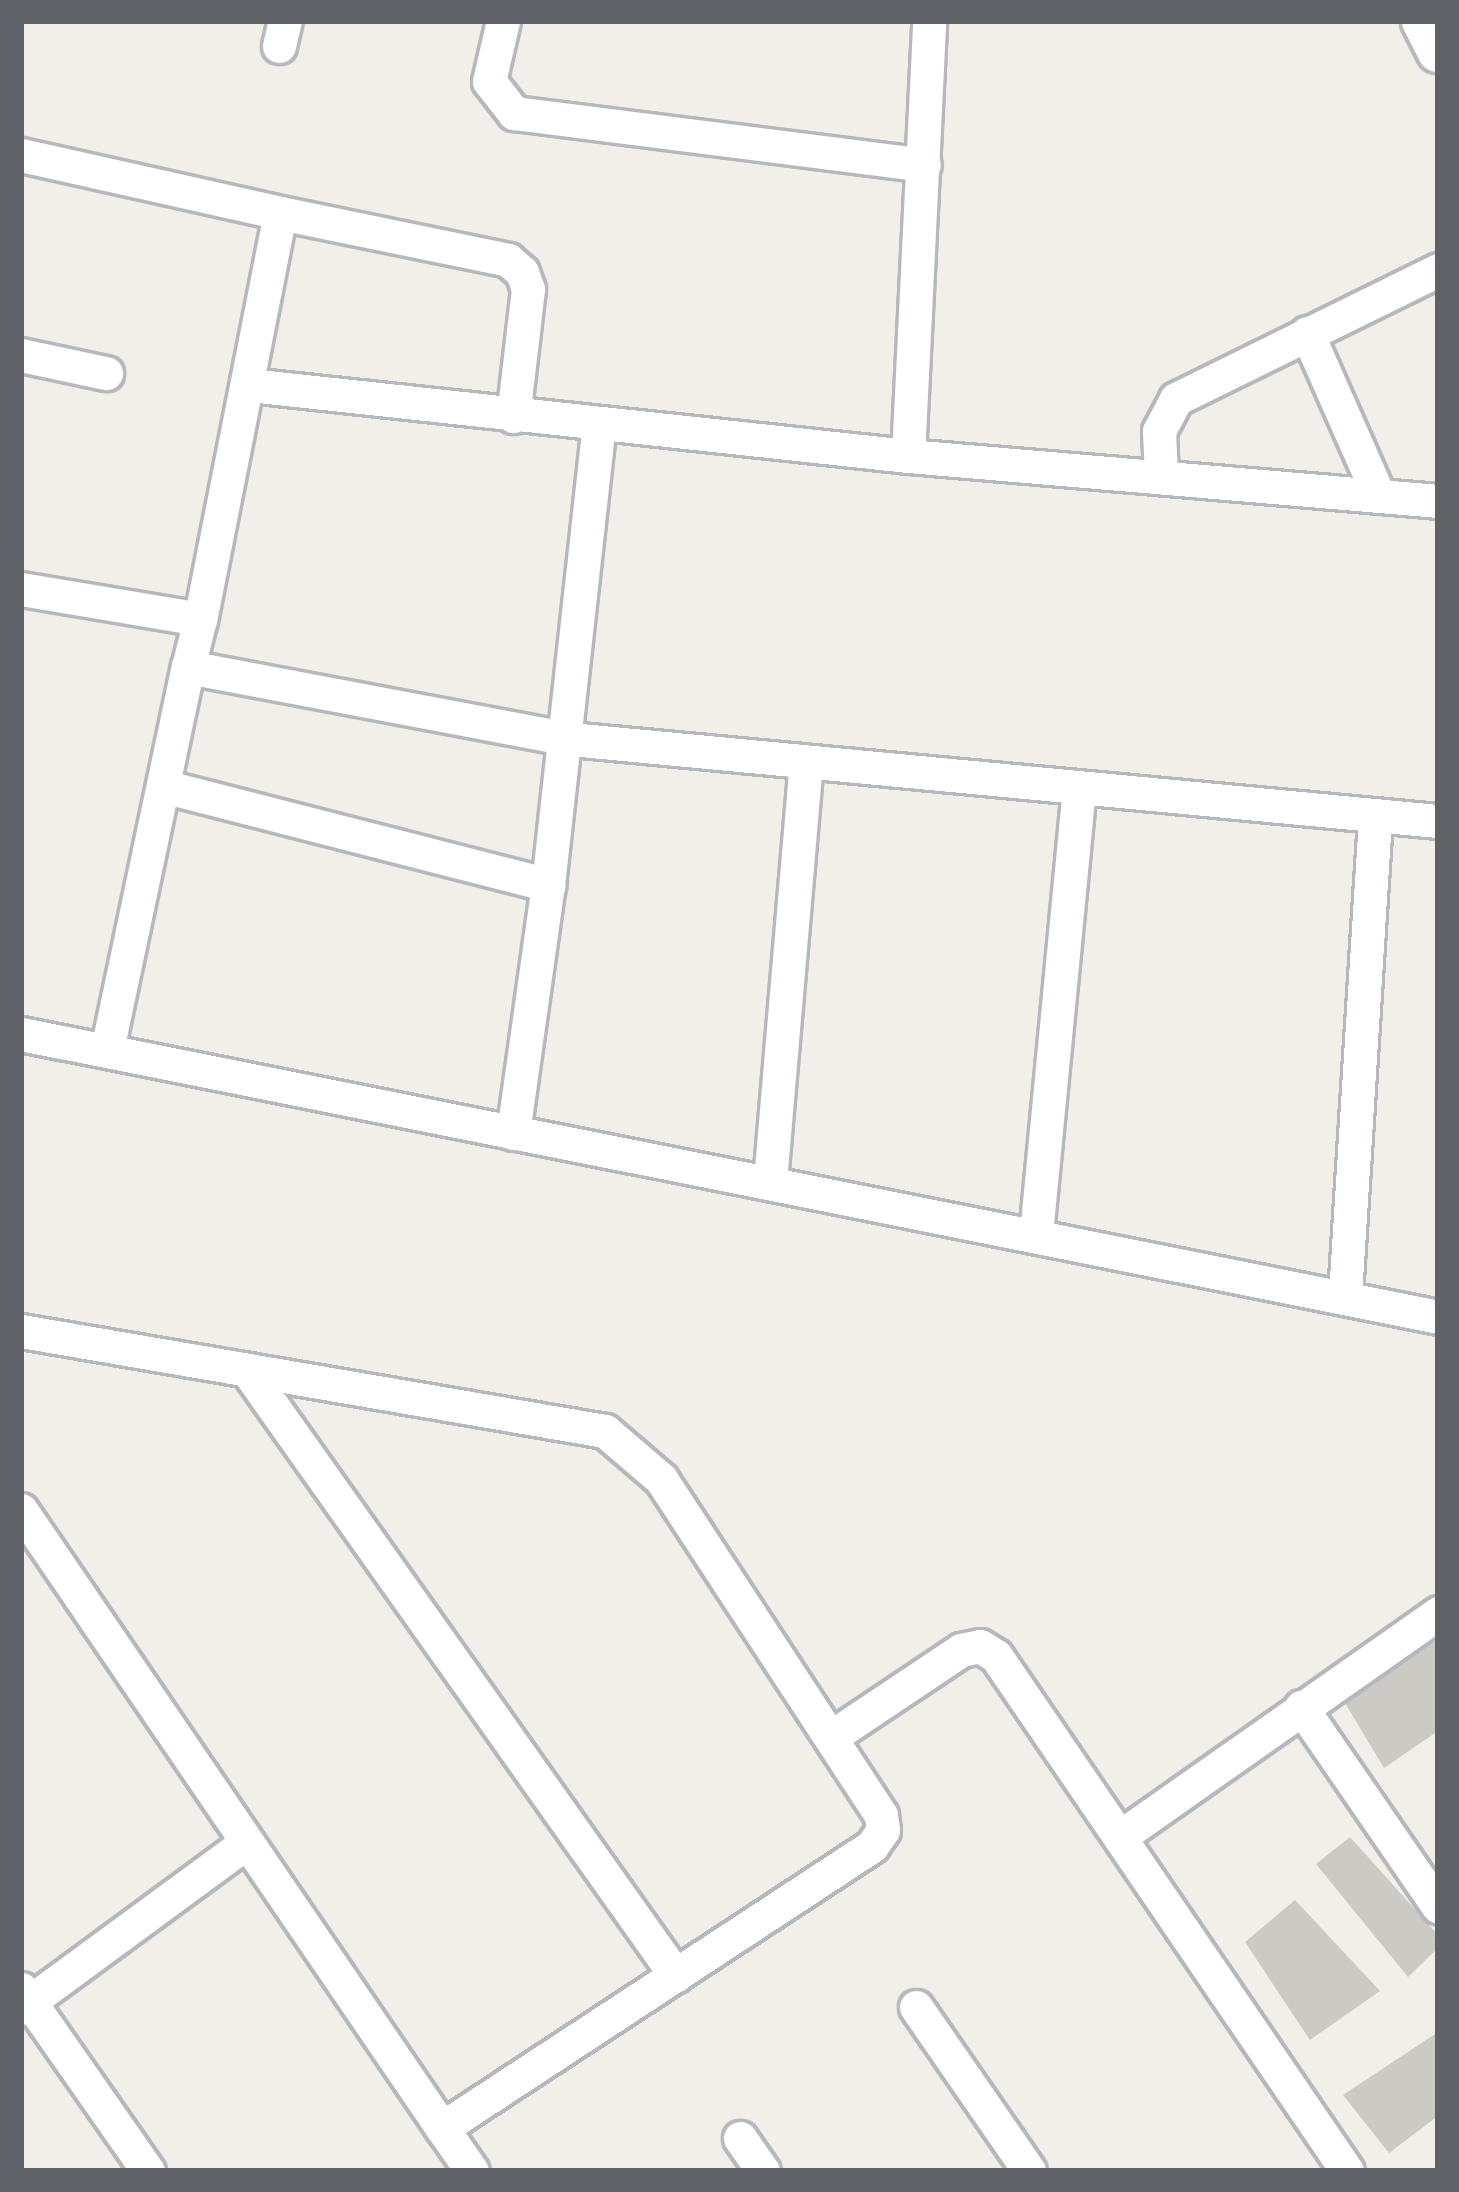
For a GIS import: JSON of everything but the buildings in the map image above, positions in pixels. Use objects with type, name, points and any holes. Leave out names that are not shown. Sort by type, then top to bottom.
[{"type":"street","points":[[503,21],[489,81],[514,113],[924,165]]},
{"type":"street","points":[[908,456],[929,21]]},
{"type":"street","points":[[1423,21],[1438,51]]},
{"type":"street","points":[[21,155],[508,260],[522,272],[528,289],[513,416]]},
{"type":"street","points":[[106,1050],[249,386],[280,213]]},
{"type":"street","points":[[1161,475],[1160,431],[1176,399],[1438,270]]},
{"type":"street","points":[[1307,333],[1379,496]]},
{"type":"street","points":[[21,356],[106,374]]},
{"type":"street","points":[[249,386],[908,456],[1438,501]]},
{"type":"street","points":[[513,1132],[570,739],[599,426]]},
{"type":"street","points":[[21,589],[200,619]]},
{"type":"street","points":[[188,667],[570,739],[1438,821]]},
{"type":"street","points":[[770,1181],[806,764]]},
{"type":"street","points":[[163,786],[548,884]]},
{"type":"street","points":[[1036,1234],[1079,789]]},
{"type":"street","points":[[1345,1295],[1375,815]]},
{"type":"street","points":[[21,1034],[1438,1317]]},
{"type":"street","points":[[21,1331],[605,1431],[633,1448],[662,1479],[831,1737],[883,1830],[872,1846],[442,2128]]},
{"type":"street","points":[[248,1370],[676,1976]]},
{"type":"street","points":[[21,1510],[472,2171]]},
{"type":"street","points":[[1120,1836],[1438,1613]]},
{"type":"street","points":[[831,1737],[961,1650],[980,1646],[996,1656],[1347,2171]]},
{"type":"street","points":[[1301,1707],[1433,1888]]},
{"type":"street","points":[[148,2171],[24,2000],[247,1842]]},
{"type":"street","points":[[916,2007],[1029,2171]]},
{"type":"street","points":[[740,2138],[763,2171]]}]
